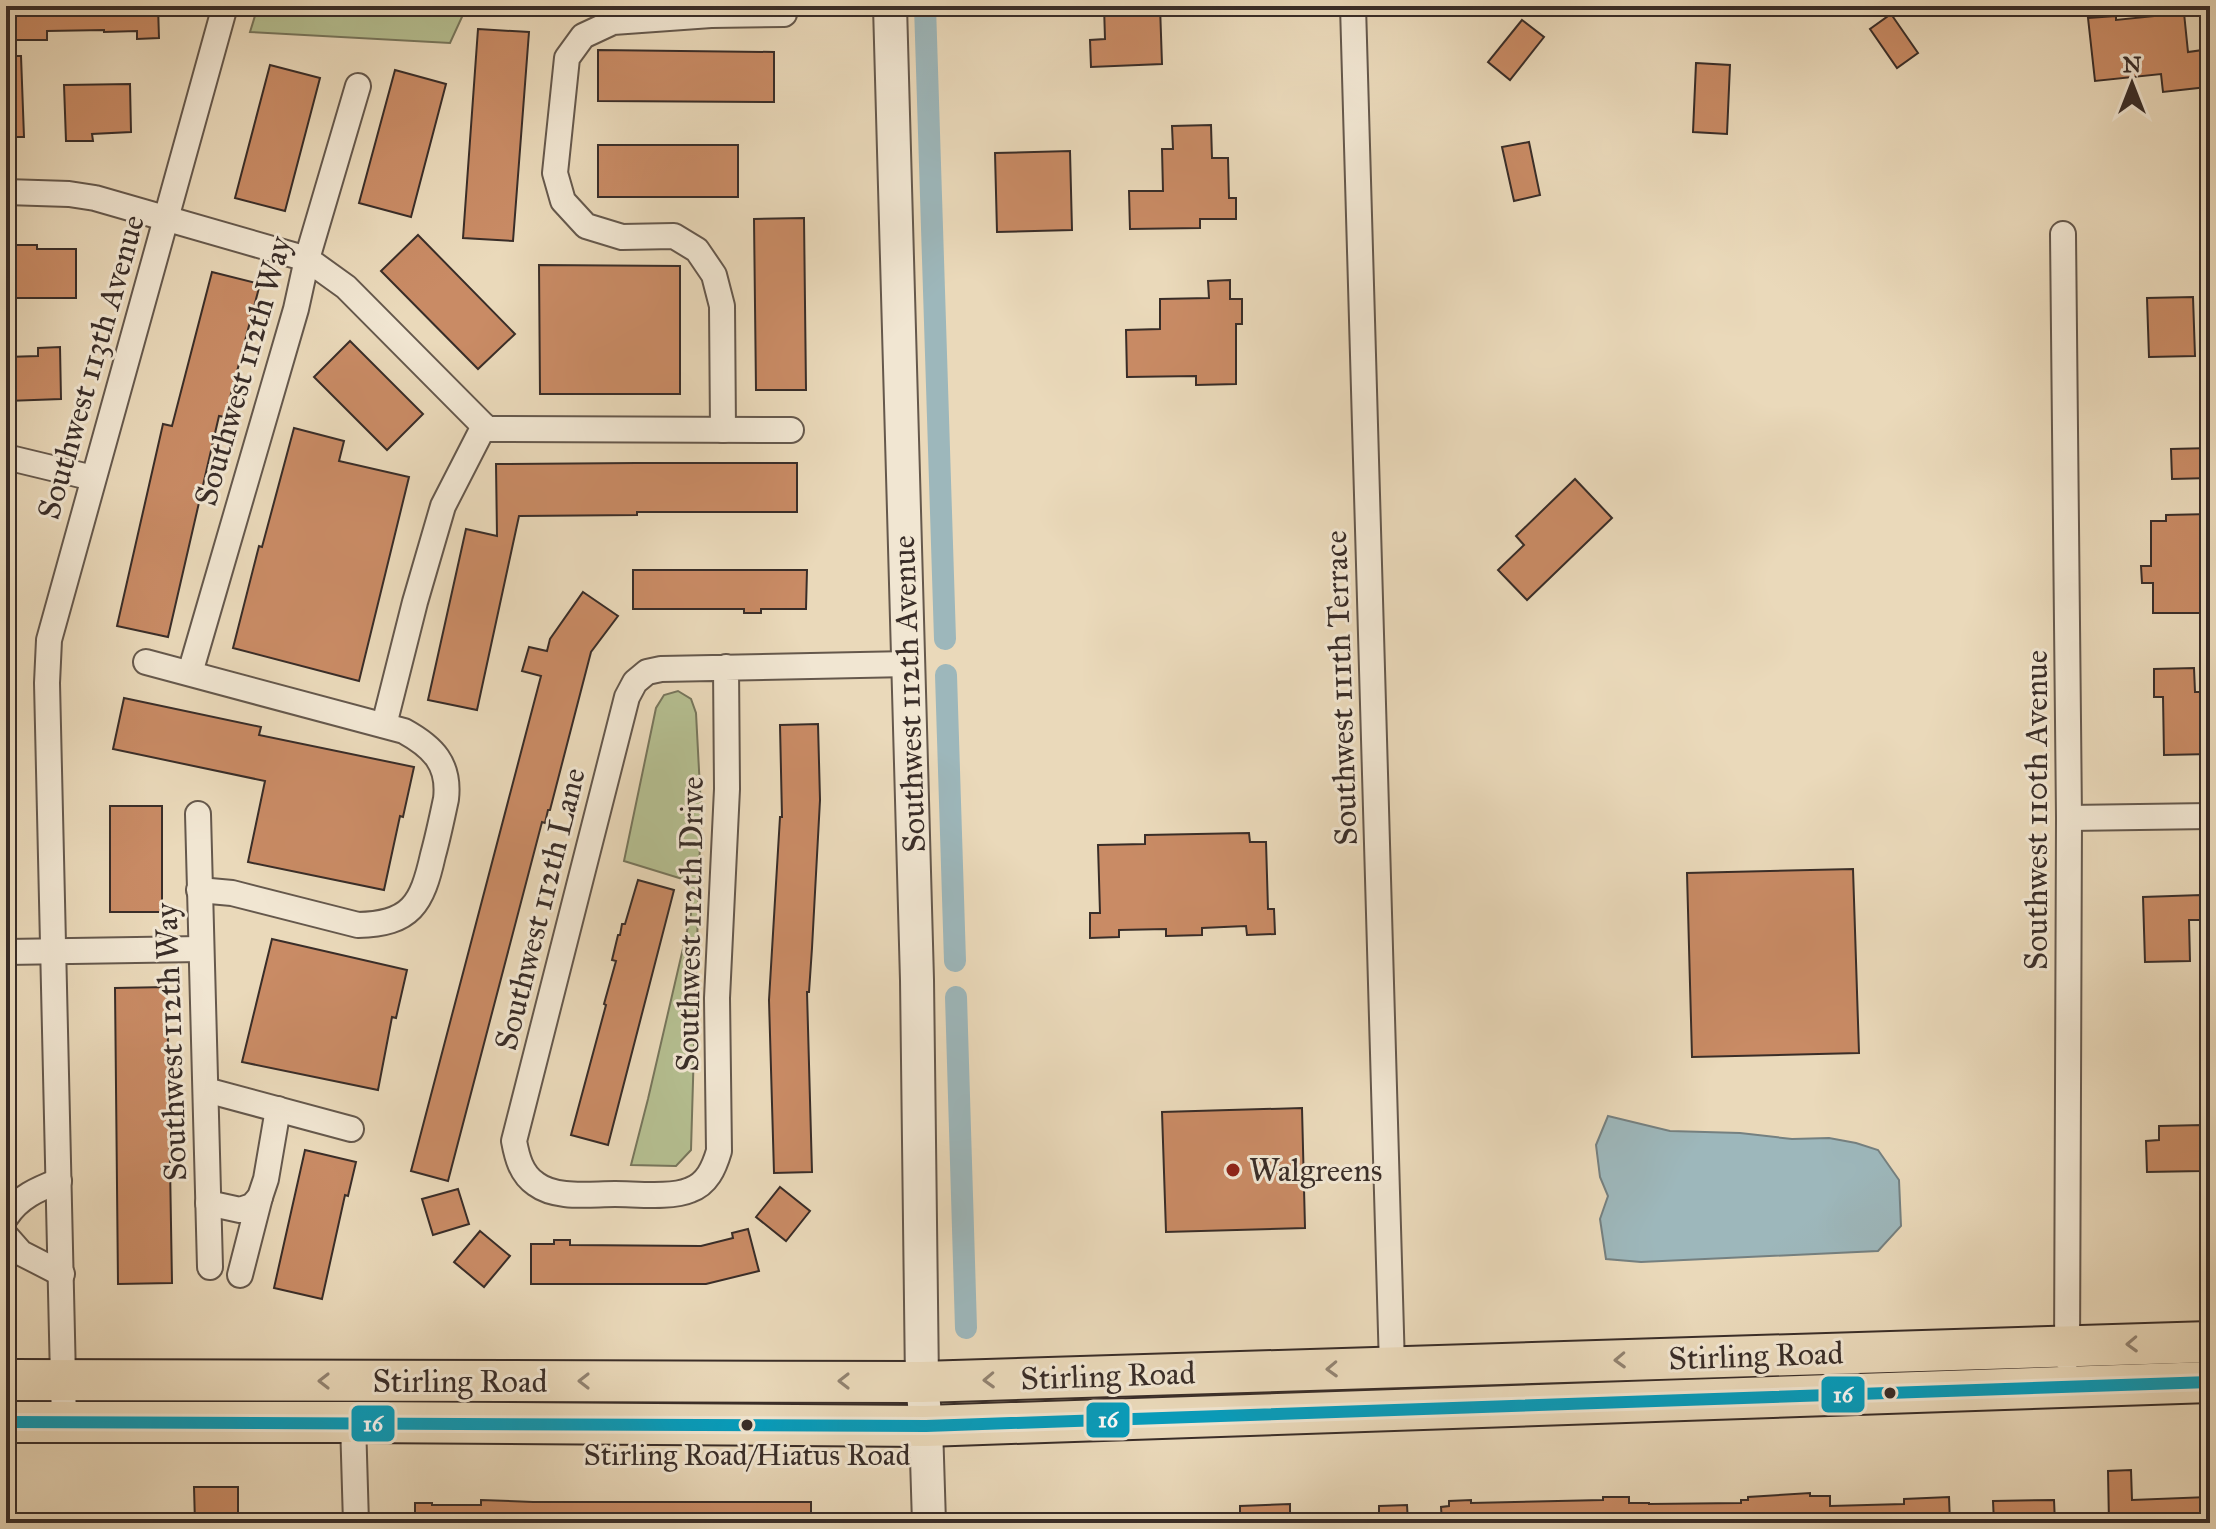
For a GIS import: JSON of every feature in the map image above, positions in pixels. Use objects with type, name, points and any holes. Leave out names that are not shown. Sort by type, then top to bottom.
[{"type":"main road","name":"Stirling Road","points":[[6,1380],[922,1382],[2210,1342]]},
{"type":"main road","name":"Stirling Road","points":[[6,1422],[926,1426],[2210,1382]]},
{"type":"street","name":"Southwest 113th Avenue","points":[[64,1422],[47,683],[49,640],[225,6]]},
{"type":"street","name":"Southwest 112th Avenue","points":[[890,6],[909,664],[922,1382],[929,1523]]},
{"type":"street","name":"Southwest 111th Terrace","points":[[1353,6],[1392,1367]]},
{"type":"street","points":[[723,430],[722,306],[714,275],[697,250],[674,236],[622,237],[586,226],[563,201],[555,173],[567,58],[583,36],[613,22],[711,11],[784,14]]},
{"type":"street","name":"Southwest 112th Way","points":[[190,673],[358,86]]},
{"type":"street","points":[[6,192],[95,198],[307,259],[346,287],[485,428],[791,430]]},
{"type":"street","name":"Southwest 110th Avenue","points":[[2065,240],[2069,818],[2068,1387]]},
{"type":"street","points":[[384,725],[443,506],[485,428]]},
{"type":"street","points":[[6,457],[93,478]]},
{"type":"street","points":[[146,662],[404,731],[431,749],[446,773],[448,786],[427,884],[419,900],[395,920],[358,925],[232,893],[199,890]]},
{"type":"street","points":[[726,667],[909,664]]},
{"type":"street","name":"Southwest 112th Lane","points":[[522,1168],[514,1141],[517,1127],[627,697],[635,682],[647,672],[726,667]]},
{"type":"street","name":"Southwest 112th Drive","points":[[522,1168],[535,1183],[565,1194],[679,1193],[690,1190],[706,1179],[715,1164],[719,1151],[717,998],[727,789],[726,667]]},
{"type":"street","name":"Southwest 112th Way","points":[[198,814],[210,1267]]},
{"type":"street","points":[[2069,818],[2210,816]]},
{"type":"street","points":[[6,952],[201,949]]},
{"type":"street","points":[[206,1090],[351,1129]]},
{"type":"street","points":[[240,1275],[266,1179],[278,1109]]},
{"type":"street","points":[[6,1217],[27,1195],[59,1181]]},
{"type":"street","points":[[208,1203],[240,1210],[252,1206],[260,1197]]},
{"type":"street","points":[[6,1236],[21,1253],[62,1274]]},
{"type":"street","points":[[353,1422],[356,1523]]},
{"type":"green space","points":[[258,6],[467,6],[450,43],[250,32]]},
{"type":"green space","points":[[678,691],[691,699],[696,713],[701,808],[691,1150],[676,1166],[631,1165],[691,914],[689,881],[624,861],[656,708],[664,695]]},
{"type":"water","points":[[1608,1116],[1670,1131],[1740,1133],[1792,1139],[1829,1138],[1878,1150],[1899,1180],[1901,1226],[1878,1251],[1641,1262],[1606,1259],[1600,1219],[1608,1196],[1600,1177],[1596,1145]]},
{"type":"building","points":[[6,6],[158,6],[159,38],[137,39],[137,31],[104,30],[47,31],[47,40],[6,40]]},
{"type":"building","points":[[1104,6],[1160,6],[1162,64],[1091,67],[1090,40],[1105,39]]},
{"type":"building","points":[[2184,13],[2188,52],[2203,50],[2207,87],[2163,92],[2161,74],[2095,81],[2088,18],[2116,16],[2116,20]]},
{"type":"building","points":[[1891,14],[1918,53],[1897,68],[1870,29]]},
{"type":"building","points":[[1522,20],[1544,37],[1510,80],[1488,62]]},
{"type":"building","points":[[478,29],[529,32],[513,241],[463,238]]},
{"type":"building","points":[[598,50],[774,52],[774,102],[598,101]]},
{"type":"building","points":[[6,56],[21,56],[24,137],[6,137]]},
{"type":"building","points":[[1696,63],[1730,65],[1727,134],[1693,132]]},
{"type":"building","points":[[270,65],[320,78],[285,211],[235,198]]},
{"type":"building","points":[[395,70],[446,84],[411,217],[359,203]]},
{"type":"building","points":[[130,84],[131,132],[92,134],[93,141],[66,141],[64,85]]},
{"type":"building","points":[[1211,125],[1212,158],[1228,158],[1229,198],[1236,198],[1236,219],[1200,219],[1200,228],[1130,229],[1129,191],[1163,191],[1162,149],[1173,149],[1172,126]]},
{"type":"building","points":[[1529,142],[1540,195],[1514,201],[1502,147]]},
{"type":"building","points":[[598,145],[738,145],[738,197],[598,197]]},
{"type":"building","points":[[1070,151],[1072,230],[997,232],[995,153]]},
{"type":"building","points":[[804,218],[806,390],[756,390],[754,219]]},
{"type":"building","points":[[418,235],[515,334],[478,369],[381,271]]},
{"type":"building","points":[[12,245],[37,245],[37,249],[76,249],[76,298],[12,298]]},
{"type":"building","points":[[539,265],[680,266],[680,394],[540,394]]},
{"type":"building","points":[[212,272],[260,284],[225,417],[219,416],[168,637],[117,626],[163,424],[172,426]]},
{"type":"building","points":[[1230,280],[1230,299],[1242,299],[1242,324],[1236,324],[1236,384],[1196,385],[1196,376],[1127,377],[1126,330],[1160,329],[1160,299],[1209,298],[1208,281]]},
{"type":"building","points":[[2193,297],[2195,356],[2149,357],[2147,298]]},
{"type":"building","points":[[350,341],[423,414],[387,450],[314,377]]},
{"type":"building","points":[[60,347],[61,399],[7,401],[6,357],[38,356],[38,348]]},
{"type":"building","points":[[294,428],[344,441],[339,461],[409,477],[359,681],[233,648]]},
{"type":"building","points":[[2210,448],[2210,478],[2172,479],[2171,449]]},
{"type":"building","points":[[797,463],[797,512],[519,516],[477,710],[428,700],[466,529],[497,536],[496,464]]},
{"type":"building","points":[[1575,479],[1612,518],[1527,600],[1498,570],[1524,545],[1516,536]]},
{"type":"building","points":[[2210,514],[2210,613],[2153,613],[2153,583],[2142,583],[2141,566],[2151,566],[2151,521],[2166,521],[2166,515]]},
{"type":"building","points":[[633,570],[807,570],[806,609],[761,609],[761,613],[744,613],[744,609],[633,609]]},
{"type":"building","points":[[583,592],[618,616],[591,652],[550,810],[545,823],[542,822],[448,1181],[411,1171],[541,676],[522,671],[529,647],[547,651],[550,639]]},
{"type":"building","points":[[2194,668],[2195,692],[2210,692],[2210,754],[2164,755],[2163,697],[2154,697],[2154,669]]},
{"type":"building","points":[[124,698],[261,727],[259,735],[414,767],[384,890],[248,862],[265,781],[113,749]]},
{"type":"building","points":[[818,724],[820,800],[807,992],[812,1172],[774,1173],[769,1000],[782,817],[780,725]]},
{"type":"building","points":[[110,806],[162,806],[162,912],[110,912]]},
{"type":"building","points":[[1249,833],[1250,842],[1266,842],[1268,909],[1274,909],[1275,934],[1247,935],[1246,926],[1202,928],[1202,935],[1166,936],[1166,929],[1119,930],[1119,937],[1090,938],[1090,913],[1100,913],[1098,845],[1145,844],[1145,835]]},
{"type":"building","points":[[1853,869],[1859,1053],[1692,1057],[1687,873]]},
{"type":"building","points":[[638,880],[674,890],[608,1145],[571,1135],[606,1005],[616,961],[612,960],[618,935],[622,924],[625,924]]},
{"type":"building","points":[[2201,895],[2202,920],[2189,920],[2190,961],[2145,962],[2143,897]]},
{"type":"building","points":[[272,939],[407,970],[396,1018],[392,1017],[378,1090],[242,1062]]},
{"type":"building","points":[[167,987],[172,1283],[118,1284],[115,988]]},
{"type":"building","name":"Walgreens","points":[[1302,1108],[1305,1228],[1166,1232],[1162,1112]]},
{"type":"building","points":[[2202,1125],[2202,1171],[2147,1172],[2146,1141],[2159,1140],[2159,1126]]},
{"type":"building","points":[[305,1150],[356,1162],[348,1196],[345,1195],[322,1299],[274,1288]]},
{"type":"building","points":[[780,1187],[810,1211],[786,1241],[756,1217]]},
{"type":"building","points":[[458,1189],[469,1224],[433,1235],[422,1199]]},
{"type":"building","points":[[748,1229],[759,1271],[706,1284],[531,1284],[531,1244],[570,1240],[570,1245],[701,1246],[733,1238],[732,1233]]},
{"type":"building","points":[[480,1231],[510,1256],[484,1287],[454,1262]]},
{"type":"building","points":[[2131,1470],[2132,1500],[2208,1497],[2208,1523],[2109,1523],[2108,1471]]},
{"type":"building","points":[[194,1487],[238,1487],[238,1523],[195,1523]]},
{"type":"building","points":[[1810,1493],[1810,1496],[1830,1496],[1830,1506],[1904,1504],[1904,1499],[1949,1497],[1950,1523],[1442,1523],[1441,1507],[1449,1506],[1449,1501],[1603,1500],[1603,1497],[1629,1497],[1629,1503],[1649,1504],[1741,1503],[1748,1497]]},
{"type":"building","points":[[481,1500],[811,1502],[811,1523],[415,1523],[415,1503],[481,1505]]},
{"type":"building","points":[[2054,1500],[2055,1523],[1994,1523],[1993,1501]]},
{"type":"building","points":[[1290,1504],[1290,1523],[1240,1523],[1240,1506]]},
{"type":"building","points":[[1407,1505],[1408,1523],[1379,1523],[1379,1506]]},
{"type":"waterway","points":[[925,6],[945,639]]},
{"type":"waterway","points":[[946,675],[955,961]]},
{"type":"waterway","points":[[956,997],[966,1328]]},
{"type":"transit line","name":"16","points":[[6,1422],[926,1426],[2210,1382]]},
{"type":"place","name":"Walgreens","points":[[1233,1170]]},
{"type":"place","name":"Stirling Road/Hiatus Road","points":[[747,1425]]}]
